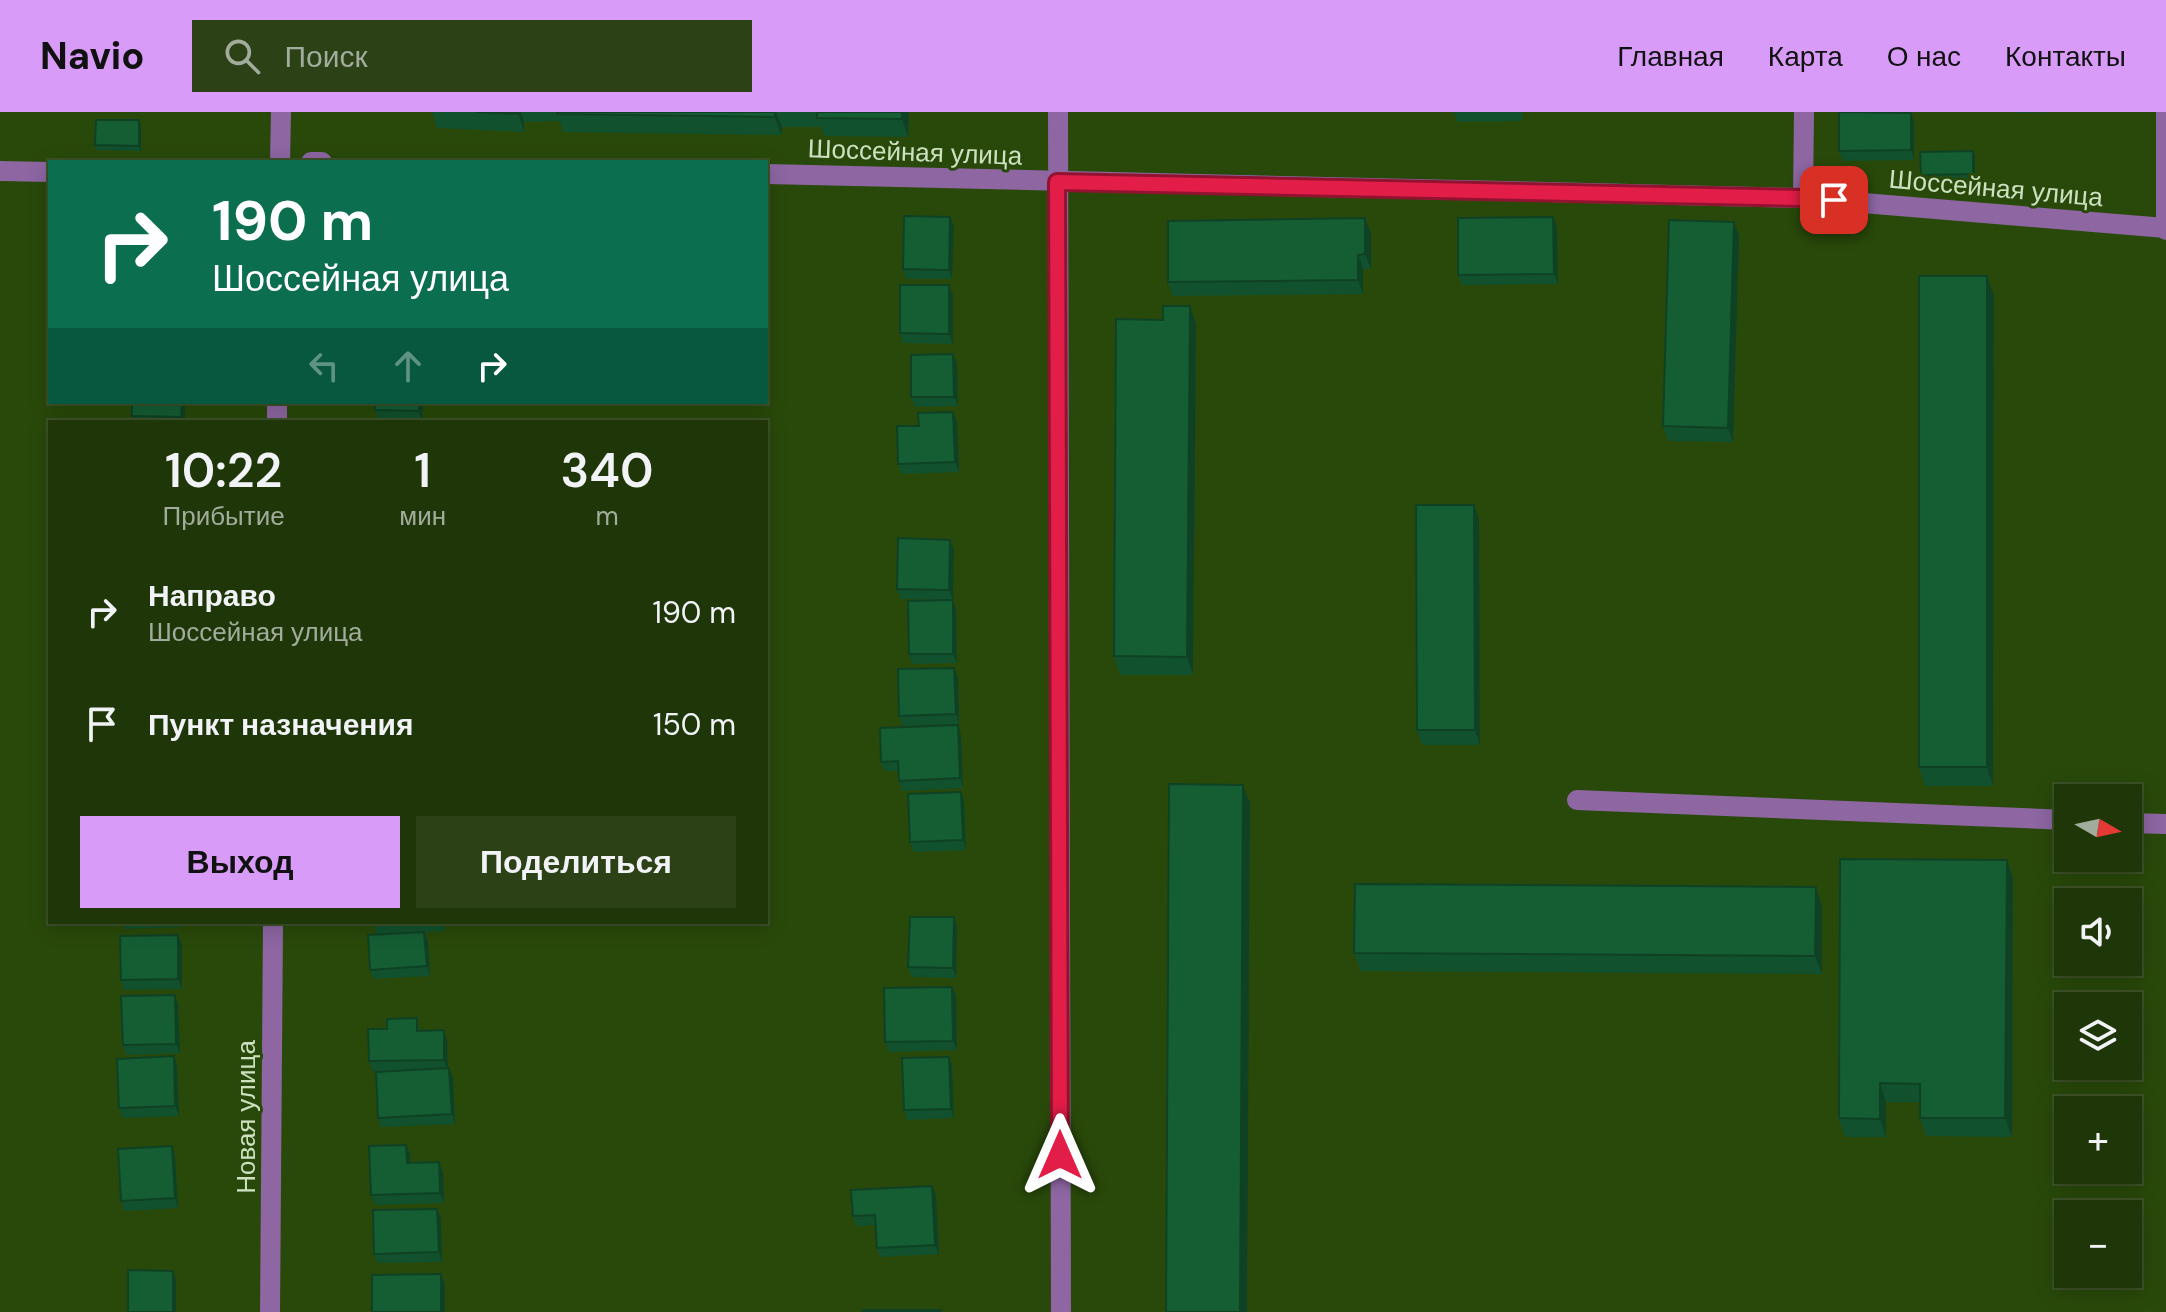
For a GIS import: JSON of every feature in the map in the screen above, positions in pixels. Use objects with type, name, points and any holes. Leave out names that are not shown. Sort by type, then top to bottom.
[{"type":"street","points":[[280,160],[281,112]]},
{"type":"street","points":[[1058,112],[1061,1312]]},
{"type":"street","points":[[1803,198],[1804,112]]},
{"type":"street","points":[[2166,112],[2166,229]]},
{"type":"street","points":[[0,171],[48,172]]},
{"type":"street","name":"Шоссейная улица","points":[[768,174],[1803,198],[2166,229]]},
{"type":"street","points":[[1577,800],[2054,819]]},
{"type":"street","points":[[2142,823],[2166,824]]},
{"type":"street","name":"Новая улица","points":[[270,1312],[273,924]]},
{"type":"building","points":[[475,112],[518,112],[518,114]]},
{"type":"building","points":[[775,112],[775,117],[557,114]]},
{"type":"building","points":[[817,112],[902,112],[902,119],[817,118]]},
{"type":"building","points":[[1839,112],[1911,113],[1911,150],[1839,151]]},
{"type":"building","points":[[96,120],[139,120],[139,146],[95,145]]},
{"type":"building","points":[[1973,151],[1973,174],[1921,175],[1920,152]]},
{"type":"building","points":[[904,216],[950,217],[949,270],[903,269]]},
{"type":"building","points":[[1553,217],[1554,274],[1458,275],[1458,218]]},
{"type":"building","points":[[1365,218],[1365,254],[1358,255],[1358,280],[1168,282],[1168,221]]},
{"type":"building","points":[[1669,220],[1734,222],[1728,428],[1663,426]]},
{"type":"building","points":[[1919,276],[1987,276],[1987,767],[1919,767]]},
{"type":"building","points":[[900,285],[949,285],[949,334],[900,333]]},
{"type":"building","points":[[1163,306],[1190,306],[1187,657],[1114,656],[1116,319],[1163,320]]},
{"type":"building","points":[[953,354],[954,397],[911,397],[911,355]]},
{"type":"building","points":[[132,404],[182,404],[181,417],[132,416]]},
{"type":"building","points":[[375,404],[419,404],[419,411],[375,410]]},
{"type":"building","points":[[953,412],[955,462],[898,464],[897,426],[919,426],[918,413]]},
{"type":"building","points":[[1416,505],[1474,505],[1475,730],[1417,730]]},
{"type":"building","points":[[898,538],[950,540],[949,590],[897,589]]},
{"type":"building","points":[[953,600],[953,654],[909,654],[908,601]]},
{"type":"building","points":[[954,668],[956,714],[899,716],[898,669]]},
{"type":"building","points":[[958,725],[960,778],[899,781],[898,761],[881,762],[880,728]]},
{"type":"building","points":[[1169,784],[1243,785],[1240,1312],[1166,1312]]},
{"type":"building","points":[[961,792],[963,840],[910,842],[908,794]]},
{"type":"building","points":[[1840,859],[2007,860],[2005,1118],[1920,1118],[1920,1084],[1880,1083],[1880,1119],[1839,1118]]},
{"type":"building","points":[[1355,884],[1816,887],[1815,956],[1354,953]]},
{"type":"building","points":[[910,917],[954,917],[953,968],[908,967]]},
{"type":"building","points":[[424,932],[427,966],[370,970],[368,935]]},
{"type":"building","points":[[178,935],[178,979],[121,980],[120,936]]},
{"type":"building","points":[[952,987],[953,1041],[885,1042],[884,988]]},
{"type":"building","points":[[175,995],[176,1044],[123,1045],[121,996]]},
{"type":"building","points":[[417,1018],[417,1031],[444,1030],[444,1060],[369,1061],[368,1029],[387,1029],[387,1019]]},
{"type":"building","points":[[174,1056],[175,1106],[119,1108],[117,1059]]},
{"type":"building","points":[[949,1057],[951,1109],[904,1110],[902,1058]]},
{"type":"building","points":[[449,1068],[452,1114],[378,1118],[376,1072]]},
{"type":"building","points":[[406,1145],[407,1163],[439,1162],[440,1193],[371,1195],[369,1146]]},
{"type":"building","points":[[172,1146],[175,1198],[121,1201],[118,1149]]},
{"type":"building","points":[[932,1186],[935,1245],[877,1248],[875,1215],[853,1216],[851,1190]]},
{"type":"building","points":[[437,1209],[439,1252],[374,1254],[373,1210]]},
{"type":"building","points":[[128,1270],[173,1271],[173,1312],[128,1312]]},
{"type":"building","points":[[441,1274],[441,1312],[372,1312],[372,1275]]},
{"type":"building","points":[[941,1310],[941,1312],[863,1312]]},
{"type":"route","points":[[1060,1155],[1057,182],[1834,200]]}]
